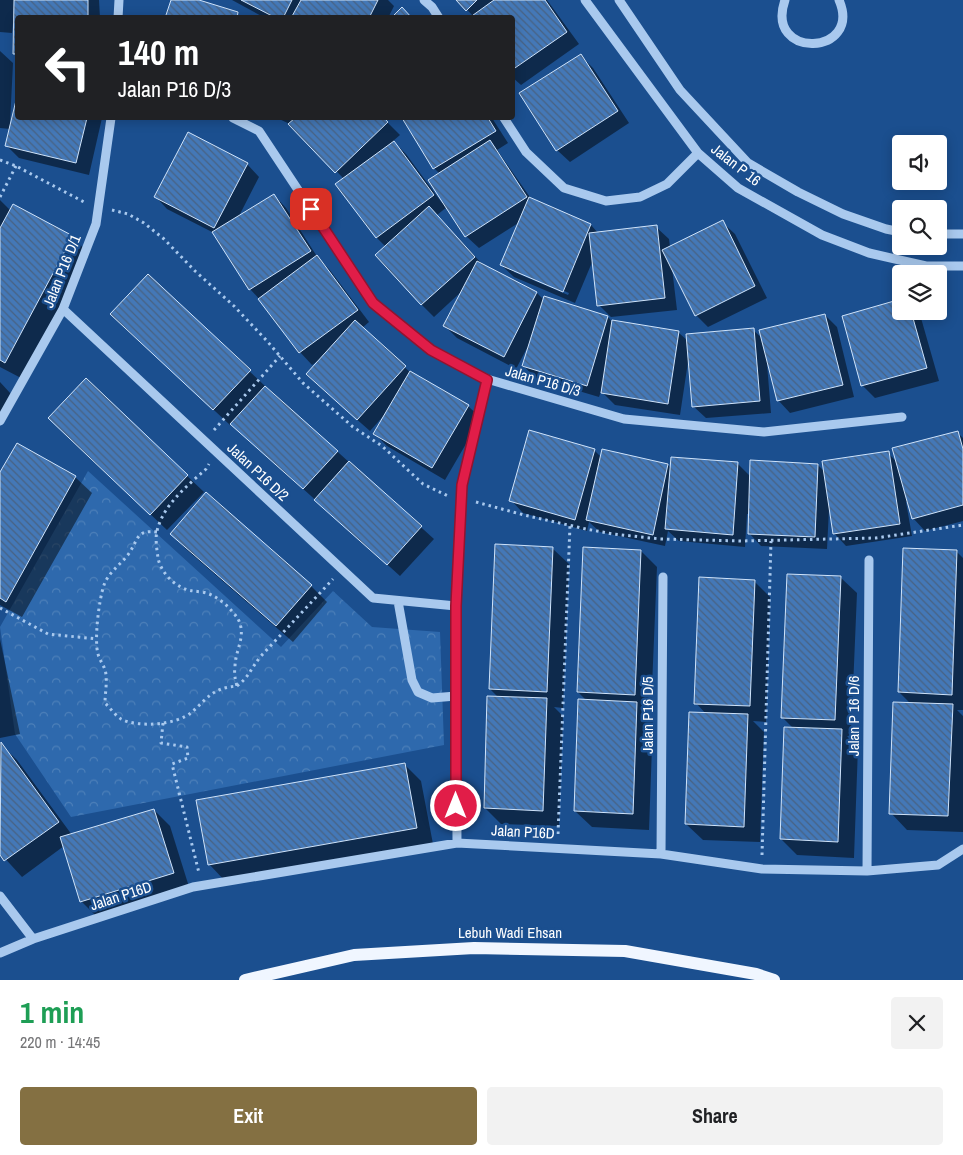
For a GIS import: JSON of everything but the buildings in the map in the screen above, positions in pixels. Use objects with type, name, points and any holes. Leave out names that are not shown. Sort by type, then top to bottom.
[{"type":"main road","name":"Lebuh Wadi Ehsan","points":[[245,980],[354,955],[474,948],[625,951],[756,974],[774,980]]},
{"type":"street","points":[[118,15],[119,0]]},
{"type":"street","points":[[424,0],[437,15]]},
{"type":"street","name":"Jalan P 16","points":[[584,0],[698,153],[738,188],[822,235],[869,253],[926,266],[962,267]]},
{"type":"street","name":"Jalan P 16","points":[[619,0],[680,90],[748,162],[798,192],[843,214],[892,230]]},
{"type":"street","points":[[786,0],[782,9],[785,28],[798,41],[817,44],[834,36],[840,28],[843,18],[839,0]]},
{"type":"street","name":"Jalan P16 D/1","points":[[0,421],[63,310],[96,224],[111,120]]},
{"type":"street","name":"Jalan P16 D/3","points":[[237,120],[259,131],[373,303],[431,350],[487,380],[624,419],[764,432],[902,417]]},
{"type":"street","points":[[505,120],[526,152],[564,188],[606,201],[640,197],[668,184],[698,153]]},
{"type":"street","points":[[947,234],[963,234]]},
{"type":"street","name":"Jalan P16 D/2","points":[[63,310],[373,598],[456,606]]},
{"type":"street","points":[[457,843],[456,606],[461,499],[462,485],[487,380]]},
{"type":"street","name":"Jalan P 16 D/6","points":[[867,872],[868,560]]},
{"type":"street","name":"Jalan P16 D/5","points":[[661,854],[663,577]]},
{"type":"street","points":[[398,601],[412,680],[418,692],[432,698],[456,696]]},
{"type":"street","name":"Jalan P16D","points":[[0,953],[33,939],[193,888],[457,843],[661,854],[762,869],[867,872],[938,865],[963,849]]},
{"type":"street","points":[[0,896],[33,939]]},
{"type":"path","points":[[0,160],[16,166],[71,196],[85,202],[128,214],[144,223],[164,239],[195,271],[234,306],[303,383],[353,427],[382,446],[423,484],[443,495],[613,534],[660,539],[771,540],[876,538],[963,526]]},
{"type":"path","points":[[0,196],[16,166]]},
{"type":"path","points":[[205,441],[280,356]]},
{"type":"path","points":[[216,452],[206,469],[177,496],[157,532],[160,566],[179,586],[194,592],[213,595],[232,611],[239,620],[242,638],[234,666],[237,686]]},
{"type":"path","points":[[557,848],[570,525]]},
{"type":"path","points":[[157,532],[146,531],[141,533],[124,560],[114,567],[104,585],[99,610],[98,655],[104,664],[106,675],[105,703],[120,718],[132,723],[162,723],[182,718],[192,712],[206,697],[228,686],[237,686],[249,676],[255,663],[261,656],[342,570]]},
{"type":"path","points":[[762,869],[771,540]]},
{"type":"path","points":[[0,608],[48,634],[97,639]]},
{"type":"path","points":[[162,723],[160,743],[187,747],[188,758],[172,764],[202,886]]},
{"type":"green space","points":[[88,471],[281,647],[333,591],[372,627],[440,632],[444,745],[71,817],[15,734],[0,627]]},
{"type":"route","points":[[311,209],[373,303],[431,350],[487,380],[462,485],[456,606],[456,806]]}]
